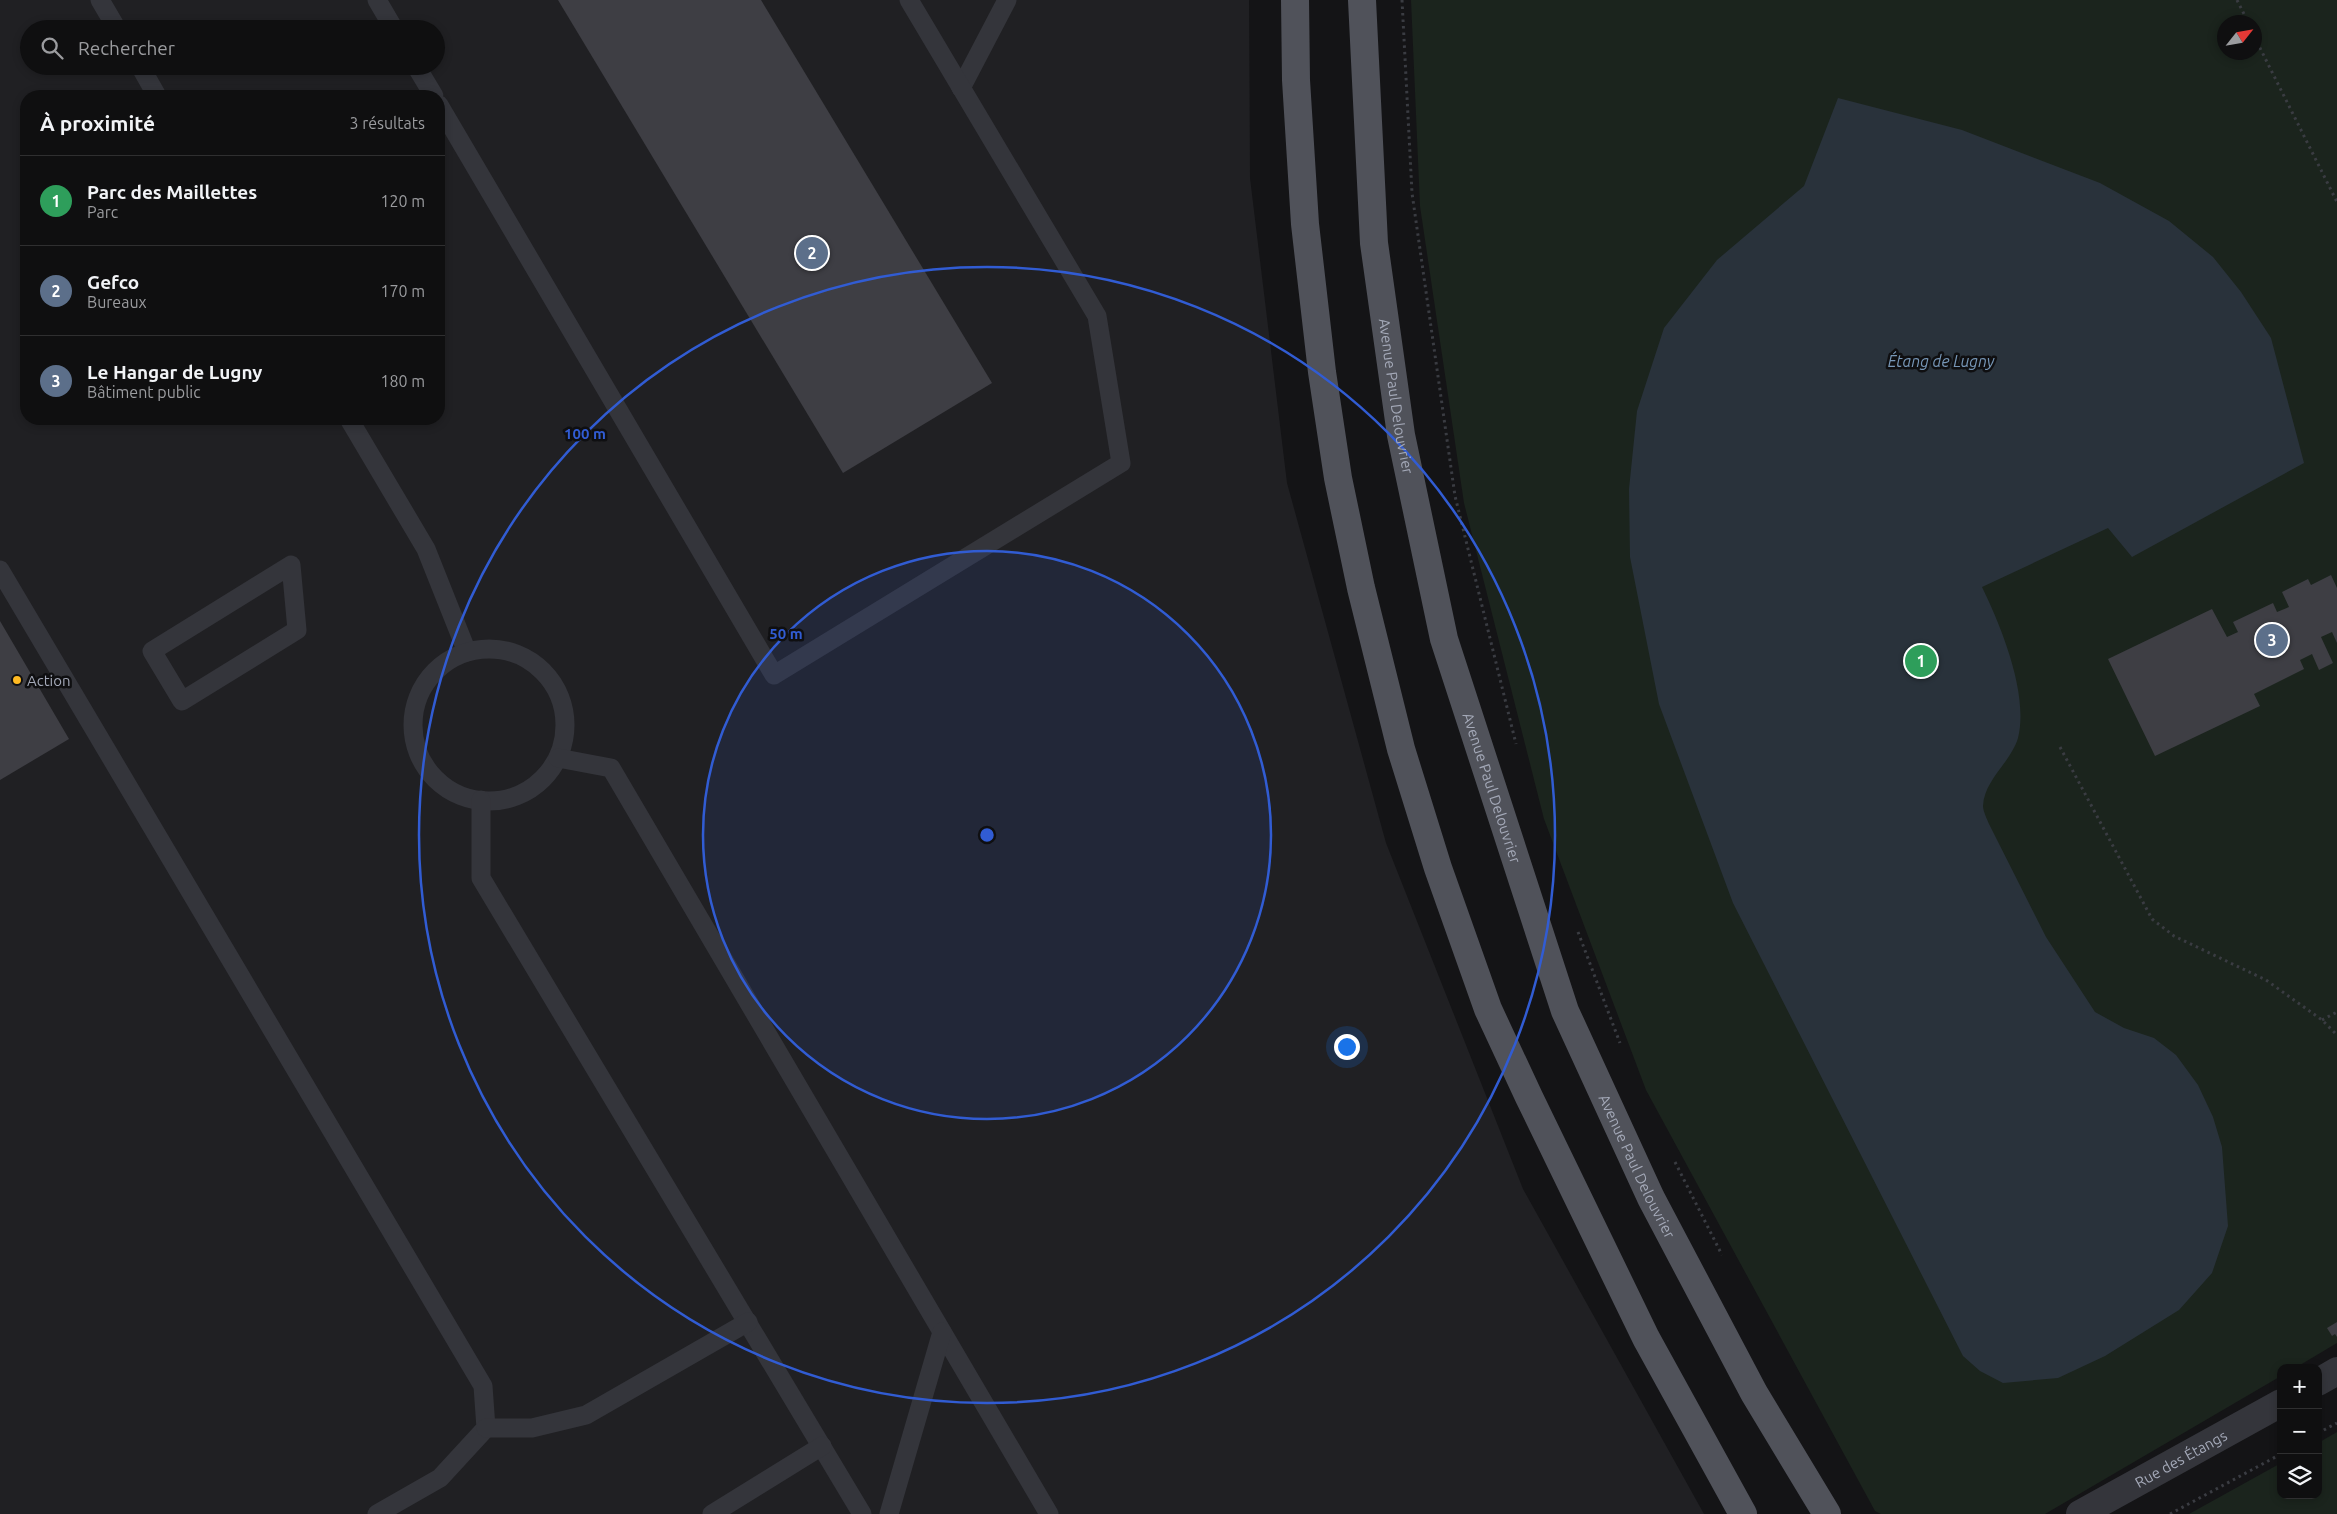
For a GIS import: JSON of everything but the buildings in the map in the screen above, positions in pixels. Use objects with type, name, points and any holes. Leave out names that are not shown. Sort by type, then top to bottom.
[{"type":"main road","points":[[1295,0],[1296,80],[1305,224],[1322,372],[1338,478],[1361,588],[1401,749],[1438,868],[1488,1009],[1646,1338],[1743,1514]]},
{"type":"main road","name":"Avenue Paul Delouvrier","points":[[1362,0],[1374,243],[1401,435],[1444,639],[1508,843],[1565,1011],[1651,1198],[1754,1392],[1827,1514]]},
{"type":"street","points":[[2322,1380],[2337,1371]]},
{"type":"street","name":"Rue des Étangs","points":[[2080,1514],[2277,1405]]},
{"type":"lane","points":[[100,0],[112,20]]},
{"type":"lane","points":[[377,0],[389,20]]},
{"type":"lane","points":[[445,115],[774,675],[1121,462],[1097,316],[908,0]]},
{"type":"lane","points":[[961,88],[1007,0]]},
{"type":"lane","points":[[145,75],[154,90]]},
{"type":"lane","points":[[421,75],[430,90]]},
{"type":"lane","points":[[353,425],[426,550],[467,652]]},
{"type":"lane","points":[[291,566],[297,630],[182,701],[152,651],[291,566]]},
{"type":"lane","points":[[0,570],[484,1386],[486,1428],[440,1478],[377,1514]]},
{"type":"lane","points":[[479,648],[502,649],[525,657],[543,671],[557,690],[564,712],[565,735],[558,758],[543,779],[522,794],[496,801],[470,799],[446,788],[427,769],[416,746],[413,720],[419,694],[433,672],[454,657],[467,652],[479,648]]},
{"type":"lane","points":[[558,758],[611,768],[1049,1514]]},
{"type":"lane","points":[[481,800],[482,878],[862,1514]]},
{"type":"lane","points":[[486,1428],[532,1428],[586,1415],[748,1322]]},
{"type":"lane","points":[[889,1514],[942,1332]]},
{"type":"lane","points":[[712,1514],[822,1446]]},
{"type":"path","points":[[1402,0],[1412,193],[1455,496],[1518,754]]},
{"type":"path","points":[[2237,0],[2244,15]]},
{"type":"path","points":[[2262,52],[2337,202]]},
{"type":"path","points":[[2060,747],[2152,919],[2174,936],[2266,980],[2322,1020],[2337,1035]]},
{"type":"path","points":[[1576,929],[1621,1046]]},
{"type":"path","points":[[2322,1020],[2337,1012]]},
{"type":"path","points":[[1674,1162],[1724,1258]]},
{"type":"path","points":[[2322,1431],[2337,1423]]},
{"type":"path","points":[[2170,1514],[2277,1456]]},
{"type":"shaded area","points":[[0,0],[1249,0],[1250,178],[1287,483],[1386,843],[1523,1189],[1704,1514],[0,1514]]},
{"type":"shaded area","points":[[1411,0],[2337,0],[2337,1343],[2302,1364],[2277,1364],[2277,1378],[2045,1514],[1881,1514],[1875,1511],[1646,1090],[1544,819],[1464,503],[1420,206]]},
{"type":"shaded area","points":[[2337,1432],[2337,1514],[2189,1514],[2277,1465],[2277,1499],[2322,1499],[2322,1441]]},
{"type":"water","name":"Étang de Lugny","points":[[1838,98],[1962,130],[2100,183],[2169,221],[2213,257],[2241,292],[2271,338],[2304,463],[2132,557],[2108,528],[1982,587],[2005,640],[2020,701],[2018,738],[2015,747],[1988,788],[1983,806],[1985,815],[2046,937],[2095,1012],[2124,1028],[2154,1038],[2176,1055],[2198,1085],[2213,1117],[2222,1147],[2228,1226],[2212,1273],[2179,1310],[2105,1356],[2058,1378],[2003,1383],[1980,1371],[1963,1356],[1733,903],[1659,704],[1630,557],[1629,489],[1637,411],[1664,328],[1717,260],[1804,186]]},
{"type":"place","name":"Gefco","points":[[812,253]]},
{"type":"place","name":"Le Hangar de Lugny","points":[[2272,640]]},
{"type":"place","name":"Parc des Maillettes","points":[[1921,661]]},
{"type":"place","name":"Action","points":[[17,680]]}]
